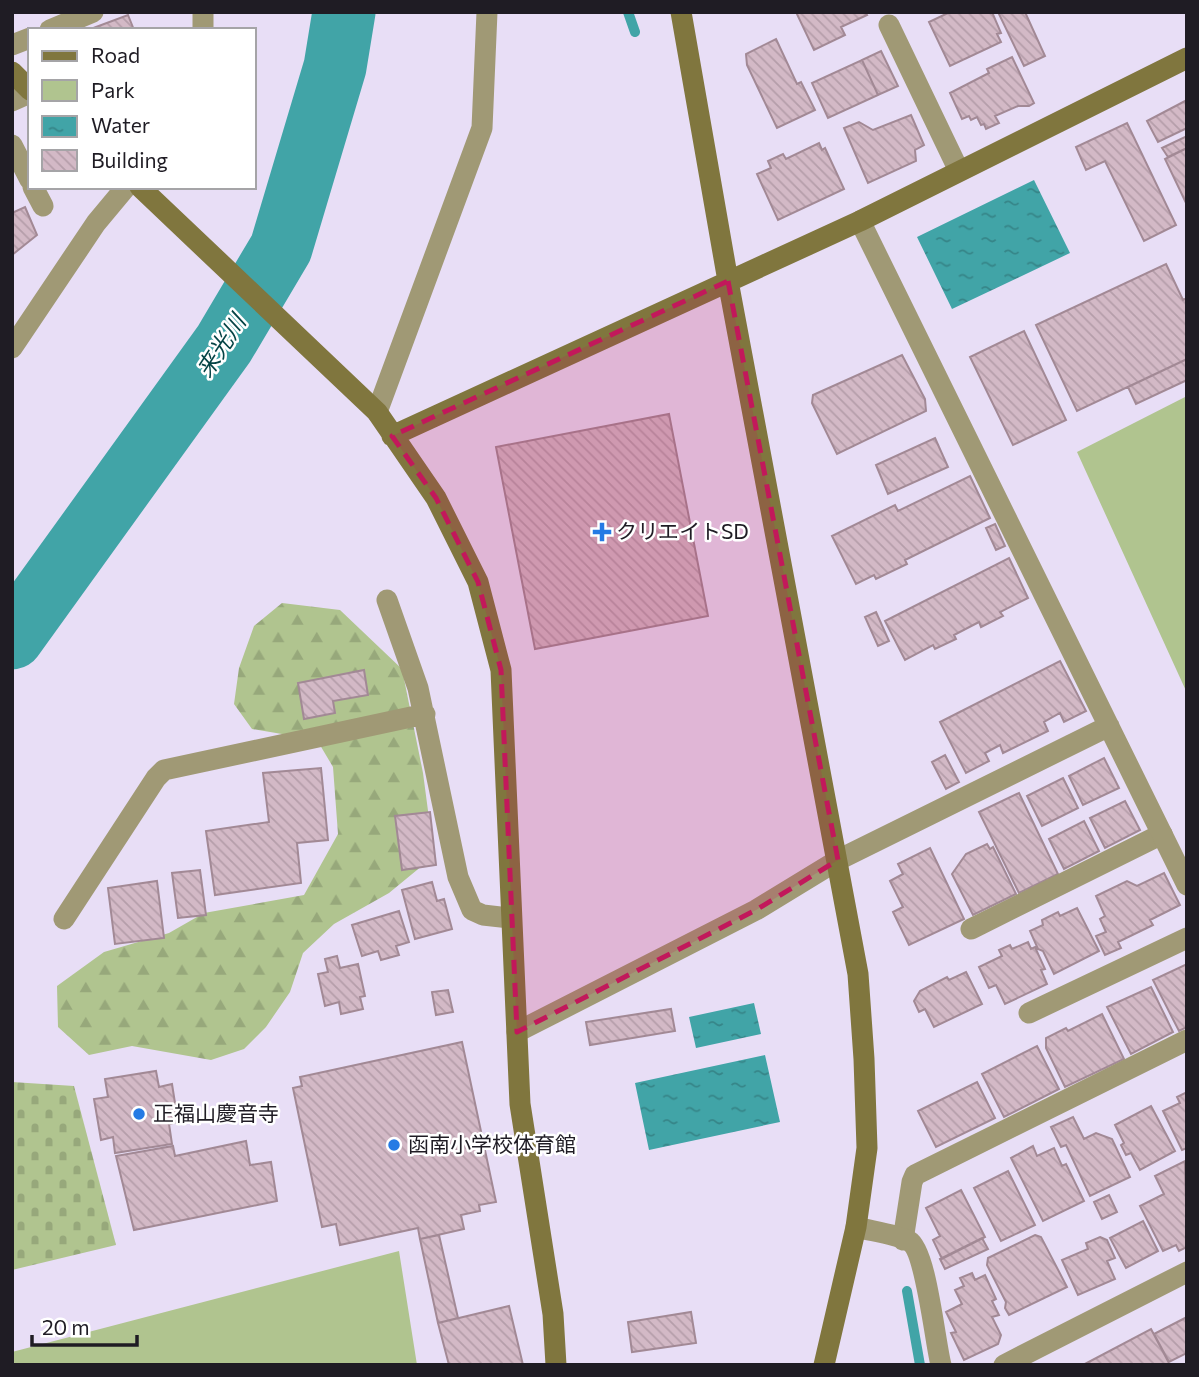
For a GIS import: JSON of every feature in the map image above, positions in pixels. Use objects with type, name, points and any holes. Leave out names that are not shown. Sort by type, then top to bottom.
[{"type":"street","points":[[55,28],[93,12]]},
{"type":"street","points":[[377,412],[481,128],[487,12]]},
{"type":"street","points":[[681,12],[728,281],[858,974],[867,1147],[856,1227],[824,1365]]},
{"type":"street","points":[[889,26],[959,171]]},
{"type":"street","points":[[392,436],[860,221],[1187,58]]},
{"type":"street","points":[[12,72],[28,90]]},
{"type":"street","points":[[12,101],[28,93]]},
{"type":"street","points":[[12,145],[28,176]]},
{"type":"street","points":[[12,348],[96,223],[124,189]]},
{"type":"street","points":[[141,189],[377,412],[436,498],[478,582],[501,670],[520,1104],[552,1314],[556,1365]]},
{"type":"street","points":[[860,221],[1187,885]]},
{"type":"street","points":[[387,600],[425,714],[458,877],[472,910],[484,915],[510,918]]},
{"type":"street","points":[[64,919],[156,778],[164,770],[425,714]]},
{"type":"street","points":[[517,1032],[756,910],[838,860],[1109,726]]},
{"type":"street","points":[[971,929],[1162,834]]},
{"type":"street","points":[[1029,1013],[1187,938]]},
{"type":"street","points":[[903,1240],[915,1175],[1187,1040]]},
{"type":"street","points":[[856,1227],[910,1242],[917,1250],[926,1281],[941,1365]]},
{"type":"street","points":[[1004,1365],[1187,1272]]},
{"type":"highlighted area","points":[[728,281],[838,860],[756,910],[517,1032],[501,670],[478,582],[436,498],[392,436]]},
{"type":"green space","points":[[1187,396],[1187,693],[1077,452]]},
{"type":"green space","points":[[282,603],[340,610],[402,669],[423,773],[434,856],[389,893],[334,924],[303,953],[290,992],[266,1027],[244,1049],[211,1060],[132,1046],[89,1055],[58,1027],[57,986],[104,952],[169,933],[204,913],[304,895],[338,834],[333,767],[317,740],[252,729],[234,704],[239,668],[254,626]]},
{"type":"green space","points":[[12,1082],[74,1086],[116,1245],[12,1270]]},
{"type":"green space","points":[[399,1251],[417,1365],[12,1365],[12,1352]]},
{"type":"water","points":[[1034,180],[1070,253],[952,309],[917,237]]},
{"type":"water","points":[[754,1003],[761,1034],[696,1048],[689,1017]]},
{"type":"water","points":[[765,1055],[780,1122],[649,1150],[635,1083]]},
{"type":"building","points":[[796,12],[865,12],[867,15],[841,27],[845,35],[814,50]]},
{"type":"building","points":[[950,12],[992,12],[1001,33],[997,34],[1001,42],[950,66],[929,22]]},
{"type":"building","points":[[998,12],[1025,12],[1045,56],[1024,66]]},
{"type":"building","points":[[128,15],[133,28],[93,28]]},
{"type":"building","points":[[776,39],[797,84],[801,82],[815,110],[777,128],[747,65],[746,54]]},
{"type":"building","points":[[881,51],[898,86],[878,95],[862,60]]},
{"type":"building","points":[[1012,57],[1034,103],[1018,106],[995,116],[999,123],[986,129],[977,117],[971,120],[969,116],[962,119],[950,93],[989,73],[987,69]]},
{"type":"building","points":[[862,60],[878,95],[828,118],[812,83]]},
{"type":"building","points":[[1187,100],[1187,128],[1158,142],[1147,121]]},
{"type":"building","points":[[911,115],[924,145],[915,150],[916,161],[868,183],[844,128],[859,122],[873,130]]},
{"type":"building","points":[[1127,123],[1176,225],[1144,241],[1105,161],[1086,170],[1076,147]]},
{"type":"building","points":[[1187,136],[1187,148],[1168,157],[1162,148]]},
{"type":"building","points":[[819,143],[822,150],[825,148],[844,189],[778,220],[757,174],[771,168],[768,161],[783,154],[786,159]]},
{"type":"building","points":[[1187,148],[1187,205],[1165,159]]},
{"type":"building","points":[[25,207],[37,235],[12,255],[12,213]]},
{"type":"building","points":[[1166,264],[1183,300],[1187,298],[1187,359],[1077,411],[1036,325]]},
{"type":"building","points":[[1024,331],[1066,420],[1013,445],[970,357]]},
{"type":"building","points":[[902,355],[925,399],[926,411],[837,454],[812,403],[813,395]]},
{"type":"building","points":[[1187,359],[1187,380],[1136,404],[1128,387]]},
{"type":"building","name":"クリエイトSD","points":[[669,414],[708,616],[535,649],[496,447]]},
{"type":"building","points":[[935,438],[948,467],[888,494],[876,465]]},
{"type":"building","points":[[970,476],[990,518],[905,560],[907,564],[876,579],[874,575],[856,584],[832,536],[895,505],[898,511]]},
{"type":"building","points":[[995,524],[1005,546],[996,550],[986,528]]},
{"type":"building","points":[[1009,558],[1028,598],[1000,612],[1003,616],[981,627],[979,622],[954,635],[956,639],[935,649],[933,645],[905,660],[885,621]]},
{"type":"building","points":[[876,612],[889,641],[878,646],[865,617]]},
{"type":"building","points":[[1060,661],[1086,711],[1064,722],[1060,713],[1044,722],[1048,731],[1003,753],[1000,745],[985,753],[989,761],[966,773],[940,722]]},
{"type":"building","points":[[364,670],[368,695],[333,701],[335,713],[304,719],[298,683]]},
{"type":"building","points":[[945,755],[959,782],[946,789],[932,762]]},
{"type":"building","points":[[1104,758],[1119,788],[1083,805],[1069,776]]},
{"type":"building","points":[[321,768],[328,840],[297,843],[301,883],[215,895],[206,831],[269,822],[263,773]]},
{"type":"building","points":[[1063,778],[1078,808],[1042,826],[1027,796]]},
{"type":"building","points":[[1019,793],[1058,874],[1019,893],[979,812]]},
{"type":"building","points":[[1125,801],[1140,830],[1105,848],[1090,818]]},
{"type":"building","points":[[430,812],[436,865],[402,870],[395,816]]},
{"type":"building","points":[[1084,821],[1099,851],[1064,869],[1049,839]]},
{"type":"building","points":[[987,844],[990,849],[993,847],[1016,894],[973,915],[952,874],[966,854]]},
{"type":"building","points":[[930,848],[964,919],[909,945],[893,912],[903,907],[890,881],[903,874],[898,864]]},
{"type":"building","points":[[200,870],[206,915],[178,918],[172,873]]},
{"type":"building","points":[[1164,873],[1180,905],[1150,920],[1153,925],[1118,942],[1121,948],[1105,955],[1096,936],[1106,932],[1100,919],[1105,916],[1096,896],[1127,881],[1137,886]]},
{"type":"building","points":[[157,881],[164,938],[115,944],[108,888]]},
{"type":"building","points":[[432,882],[437,901],[444,899],[452,929],[415,939],[402,890]]},
{"type":"building","points":[[1077,908],[1099,951],[1054,974],[1030,931],[1043,925],[1042,920],[1058,912],[1060,916]]},
{"type":"building","points":[[399,911],[409,942],[396,946],[399,955],[381,960],[378,951],[362,956],[352,925]]},
{"type":"building","points":[[1028,942],[1031,949],[1035,947],[1045,969],[1041,970],[1047,984],[1005,1004],[996,985],[989,988],[979,967],[1002,956],[999,950],[1010,945],[1012,949]]},
{"type":"building","points":[[337,956],[340,968],[358,964],[365,996],[360,997],[363,1009],[341,1014],[339,1002],[325,1006],[318,974],[328,972],[325,959]]},
{"type":"building","points":[[1187,964],[1187,1027],[1179,1031],[1153,980]]},
{"type":"building","points":[[966,972],[982,1004],[934,1027],[925,1009],[919,1012],[914,1001],[920,991],[947,977],[949,980]]},
{"type":"building","points":[[1151,987],[1173,1032],[1131,1054],[1107,1007]]},
{"type":"building","points":[[448,990],[453,1012],[436,1015],[432,992]]},
{"type":"building","points":[[671,1009],[675,1031],[590,1045],[586,1022]]},
{"type":"building","points":[[1102,1014],[1124,1059],[1065,1087],[1046,1048],[1046,1038],[1066,1028],[1068,1031]]},
{"type":"building","name":"函南小学校体育館","points":[[462,1042],[496,1202],[479,1205],[480,1211],[461,1215],[464,1229],[420,1239],[418,1228],[340,1245],[336,1224],[322,1227],[293,1088],[302,1086],[300,1077]]},
{"type":"building","points":[[1037,1046],[1059,1089],[1004,1117],[982,1074]]},
{"type":"building","points":[[156,1071],[159,1087],[172,1084],[178,1122],[169,1124],[172,1144],[115,1153],[113,1137],[101,1140],[94,1099],[108,1097],[105,1079]]},
{"type":"building","points":[[977,1082],[995,1118],[936,1147],[918,1111]]},
{"type":"building","points":[[1187,1092],[1187,1148],[1182,1150],[1163,1111],[1180,1103],[1177,1097]]},
{"type":"building","points":[[1151,1106],[1175,1151],[1140,1170],[1131,1153],[1126,1155],[1121,1145],[1124,1143],[1115,1125]]},
{"type":"building","points":[[1073,1117],[1084,1139],[1096,1133],[1112,1139],[1130,1177],[1090,1196],[1066,1145],[1061,1147],[1051,1127]]},
{"type":"building","points":[[246,1141],[250,1165],[271,1162],[277,1201],[134,1230],[116,1156],[173,1146],[175,1156]]},
{"type":"building","points":[[1033,1146],[1037,1156],[1054,1148],[1062,1166],[1066,1164],[1084,1201],[1043,1221],[1011,1158]]},
{"type":"building","points":[[1185,1161],[1187,1247],[1179,1251],[1176,1245],[1163,1251],[1140,1206],[1164,1194],[1155,1176]]},
{"type":"building","points":[[1008,1171],[1035,1225],[1001,1241],[974,1188]]},
{"type":"building","points":[[961,1190],[985,1237],[942,1259],[933,1240],[940,1236],[926,1208]]},
{"type":"building","points":[[1109,1195],[1117,1212],[1102,1219],[1094,1202]]},
{"type":"building","points":[[1143,1221],[1158,1251],[1126,1268],[1110,1238]]},
{"type":"building","points":[[439,1235],[458,1318],[438,1323],[420,1239]]},
{"type":"building","points":[[1035,1235],[1041,1237],[1067,1287],[1009,1315],[1005,1308],[1006,1302],[987,1265],[988,1258]]},
{"type":"building","points":[[1100,1237],[1107,1240],[1115,1258],[1107,1261],[1115,1279],[1078,1295],[1062,1260],[1088,1249],[1086,1243]]},
{"type":"building","points":[[982,1238],[988,1249],[945,1269],[940,1259]]},
{"type":"building","points":[[972,1273],[975,1280],[985,1275],[996,1299],[992,1301],[999,1315],[992,1317],[1001,1335],[998,1344],[964,1360],[951,1333],[956,1332],[946,1312],[962,1304],[955,1290],[964,1286],[960,1278]]},
{"type":"building","points":[[509,1306],[523,1365],[449,1365],[438,1323]]},
{"type":"building","points":[[691,1312],[696,1343],[632,1352],[628,1322]]},
{"type":"building","points":[[1187,1317],[1187,1353],[1169,1362],[1154,1334]]},
{"type":"building","points":[[1151,1329],[1170,1365],[1083,1365]]},
{"type":"waterway","name":"来光川","points":[[12,638],[224,344],[281,248],[335,67],[344,12]]},
{"type":"waterway","points":[[628,12],[635,32]]},
{"type":"waterway","points":[[907,1291],[920,1365]]},
{"type":"place","name":"クリエイトSD","points":[[602,532]]},
{"type":"place","name":"正福山慶音寺","points":[[139,1114]]},
{"type":"place","name":"函南小学校体育館","points":[[394,1145]]}]
